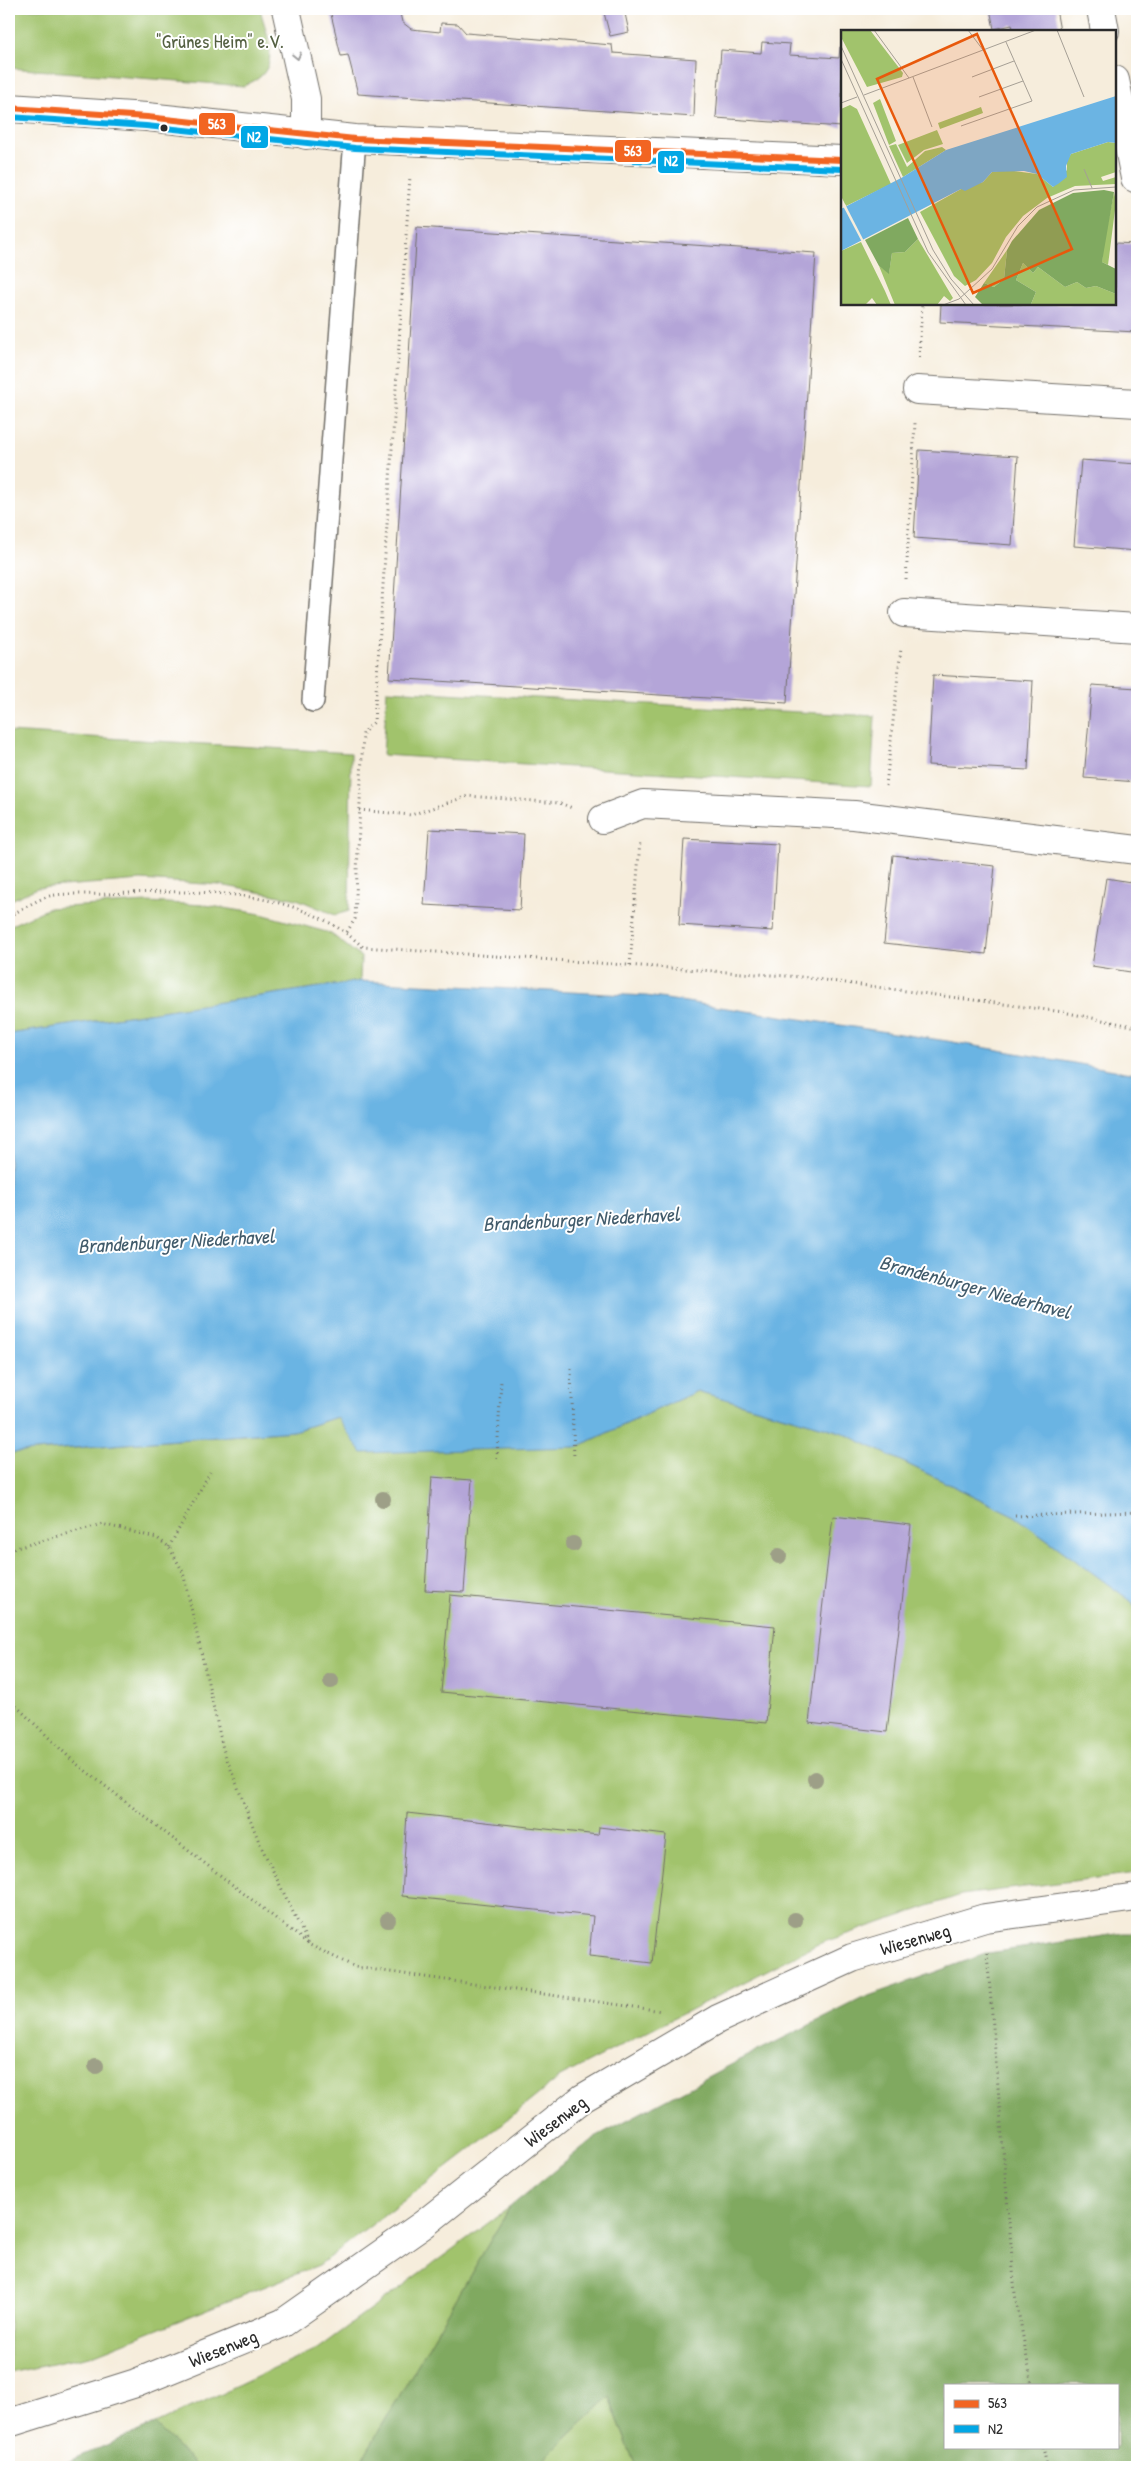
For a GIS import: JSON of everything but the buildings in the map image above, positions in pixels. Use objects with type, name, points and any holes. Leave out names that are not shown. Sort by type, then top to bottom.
[{"type":"street","points":[[286,9],[306,99],[306,135]]},
{"type":"street","points":[[1101,9],[1105,30]]},
{"type":"street","points":[[1116,87],[1129,177]]},
{"type":"street","points":[[9,108],[148,117],[355,139],[841,160]]},
{"type":"street","points":[[917,390],[1137,403]]},
{"type":"street","points":[[904,613],[1137,628]]},
{"type":"street","points":[[603,819],[643,804],[854,815],[1137,850]]},
{"type":"street","name":"Wiesenweg","points":[[9,2423],[136,2383],[283,2324],[424,2224],[583,2098],[718,2019],[852,1958],[985,1918],[1137,1897]]},
{"type":"lane","points":[[313,701],[355,139]]},
{"type":"path","points":[[347,932],[355,918],[363,733],[374,722],[411,172]]},
{"type":"path","points":[[883,819],[904,613],[922,305]]},
{"type":"path","points":[[360,810],[411,815],[468,796],[560,803],[603,819]]},
{"type":"path","points":[[630,966],[643,804]]},
{"type":"path","points":[[9,916],[47,896],[207,891],[289,905],[311,913],[347,932],[363,947],[630,966],[688,967],[801,977],[1063,1012],[1137,1027]]},
{"type":"path","points":[[571,1369],[574,1458]]},
{"type":"path","points":[[497,1458],[501,1381]]},
{"type":"path","points":[[169,1547],[210,1472]]},
{"type":"path","points":[[1015,1516],[1137,1512]]},
{"type":"path","points":[[9,1550],[102,1524],[157,1538],[169,1547],[182,1572],[223,1749],[259,1842],[310,1946]]},
{"type":"path","points":[[9,1699],[73,1761],[310,1946],[355,1967],[718,2019]]},
{"type":"path","points":[[985,1918],[1014,2294],[1032,2384]]},
{"type":"path","points":[[1044,2448],[1047,2467]]},
{"type":"green space","name":"\"Grünes Heim\" e.V.","points":[[9,9],[260,9],[269,44],[269,61],[261,76],[244,86],[9,68]]},
{"type":"green space","points":[[387,690],[875,716],[871,786],[383,755]]},
{"type":"green space","points":[[9,732],[351,753],[349,911],[335,915],[297,899],[220,885],[141,880],[37,888],[9,901]]},
{"type":"green space","points":[[147,902],[205,905],[261,914],[330,933],[361,957],[360,981],[9,1034],[9,926],[49,908]]},
{"type":"green space","points":[[697,1391],[841,1432],[1015,1516],[1131,1601],[1137,1612],[1137,1873],[961,1895],[818,1944],[560,2077],[460,2158],[319,2265],[90,2356],[9,2373],[9,1453],[294,1431],[337,1417],[577,1447]]},
{"type":"green space","points":[[1124,1933],[1137,1933],[1137,2467],[636,2467],[609,2397],[536,2467],[351,2467],[359,2465],[510,2207],[595,2137],[740,2060],[863,1998],[988,1953]]},
{"type":"green space","points":[[510,2207],[359,2465],[351,2467],[197,2467],[155,2424],[317,2349]]},
{"type":"green space","points":[[609,2397],[636,2467],[536,2467]]},
{"type":"green space","points":[[155,2424],[197,2467],[56,2467]]},
{"type":"water","name":"Brandenburger Niederhavel","points":[[360,981],[646,996],[947,1041],[1137,1074],[1137,1612],[1131,1601],[1015,1516],[841,1432],[697,1391],[577,1447],[362,1453],[337,1417],[294,1431],[9,1453],[9,1034]]},
{"type":"transit line","name":"563","points":[[9,108],[147,117],[355,139],[841,160]]},
{"type":"transit line","name":"N2","points":[[9,117],[146,126],[355,148],[841,169]]}]
